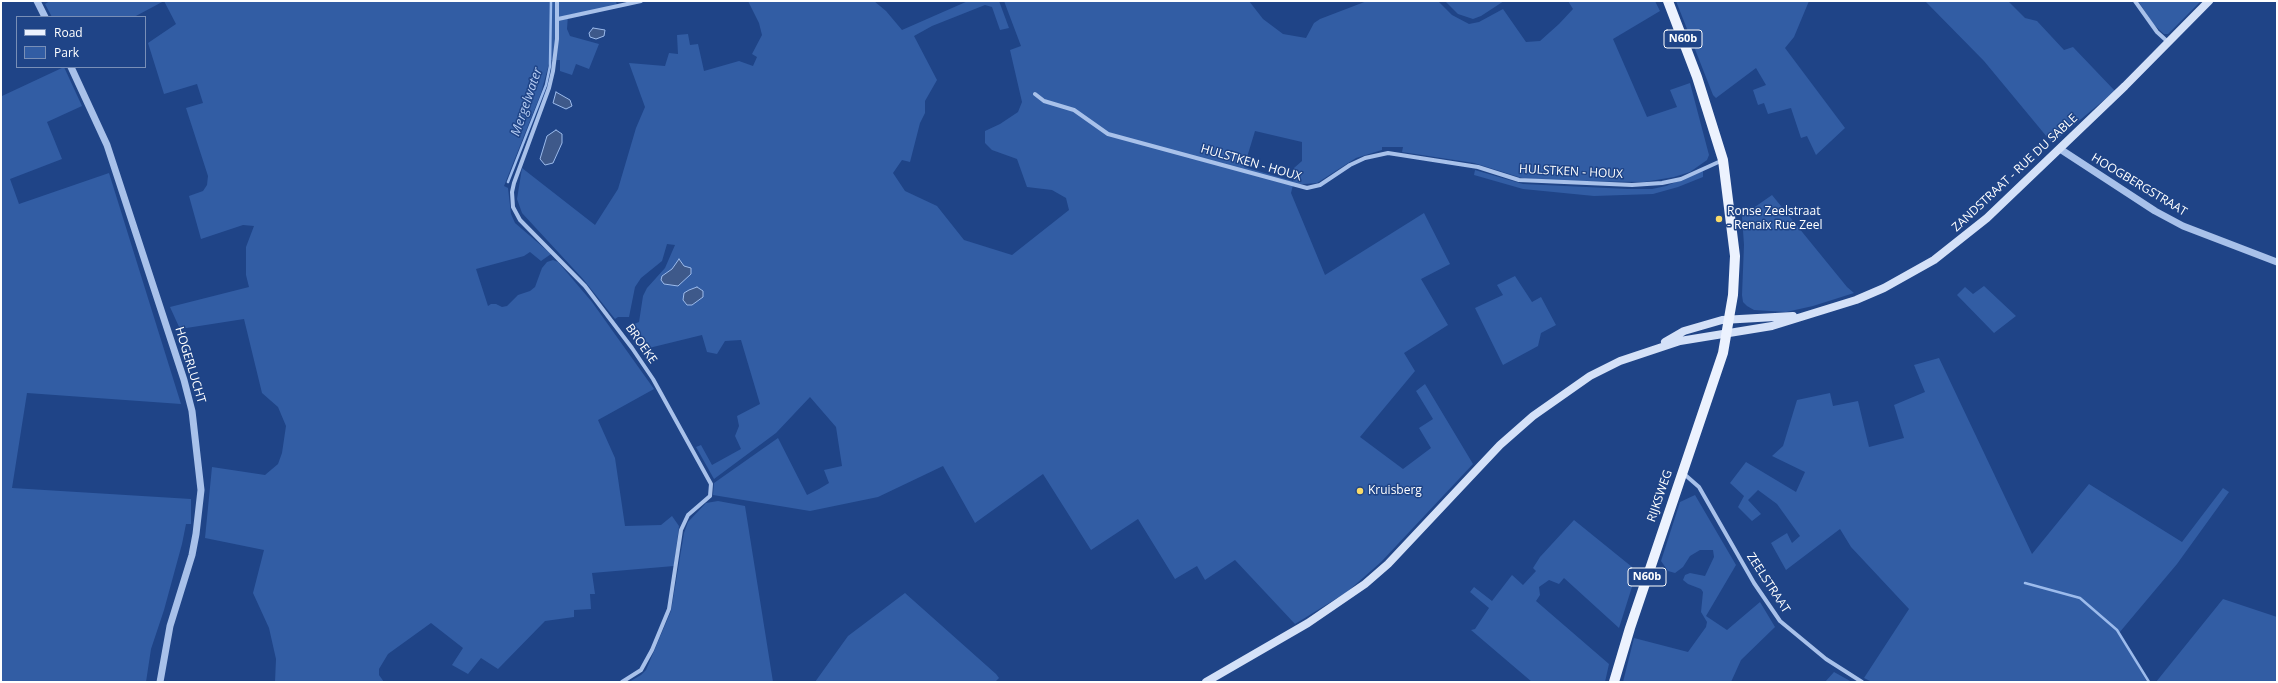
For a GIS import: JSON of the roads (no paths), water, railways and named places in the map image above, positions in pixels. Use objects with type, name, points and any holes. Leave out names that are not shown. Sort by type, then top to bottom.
[{"type":"main road","name":"N60b","points":[[1668,1],[1697,77],[1724,160],[1735,256],[1733,296],[1729,319]]},
{"type":"main road","name":"ZANDSTRAAT - RUE DU SABLE","points":[[1654,349],[1680,341],[1725,335],[1772,326],[1856,300],[1884,288],[1934,260],[1987,218],[2169,43],[2209,1]]},
{"type":"main road","name":"ZANDSTRAAT - RUE DU SABLE","points":[[1654,349],[1684,331],[1729,319],[1805,315]]},
{"type":"main road","name":"RIJKSWEG","points":[[1614,682],[1630,628],[1722,356],[1729,319]]},
{"type":"main road","points":[[1206,682],[1321,614],[1378,574],[1476,468],[1533,416],[1590,376],[1620,361],[1654,349]]},
{"type":"street","points":[[37,1],[44,16]]},
{"type":"street","name":"BROEKE","points":[[557,1],[558,19],[556,55],[553,71],[549,88],[515,178],[512,192],[513,206],[520,220],[585,286],[628,342],[653,379],[711,484],[710,496],[688,515],[680,530],[669,609],[652,650],[641,670],[622,682]]},
{"type":"street","points":[[558,19],[641,1]]},
{"type":"street","points":[[2135,1],[2157,32],[2169,43]]},
{"type":"street","name":"HOGERLUCHT","points":[[71,68],[107,145],[184,380],[192,411],[201,490],[196,534],[192,555],[170,626],[160,682]]},
{"type":"street","name":"HULSTKEN - HOUX","points":[[1035,94],[1044,101],[1074,110],[1108,134],[1307,188],[1320,185],[1350,165],[1365,158],[1388,153],[1478,167],[1519,180],[1632,185],[1654,184],[1681,179],[1724,160]]},
{"type":"street","name":"HOOGBERGSTRAAT","points":[[2060,149],[2155,211],[2183,226],[2277,262]]},
{"type":"street","name":"ZEELSTRAAT","points":[[1682,472],[1699,487],[1754,583],[1780,621],[1826,660],[1862,682]]},
{"type":"waterway","name":"Mergelwater","points":[[508,182],[546,85],[550,66],[551,1]]},
{"type":"waterway","points":[[2025,583],[2080,598],[2117,630],[2149,682]]},
{"type":"place","name":"Ronse Zeelstraat - Renaix Rue Zeel","points":[[1719,219]]},
{"type":"place","name":"Kruisberg","points":[[1360,491]]}]
